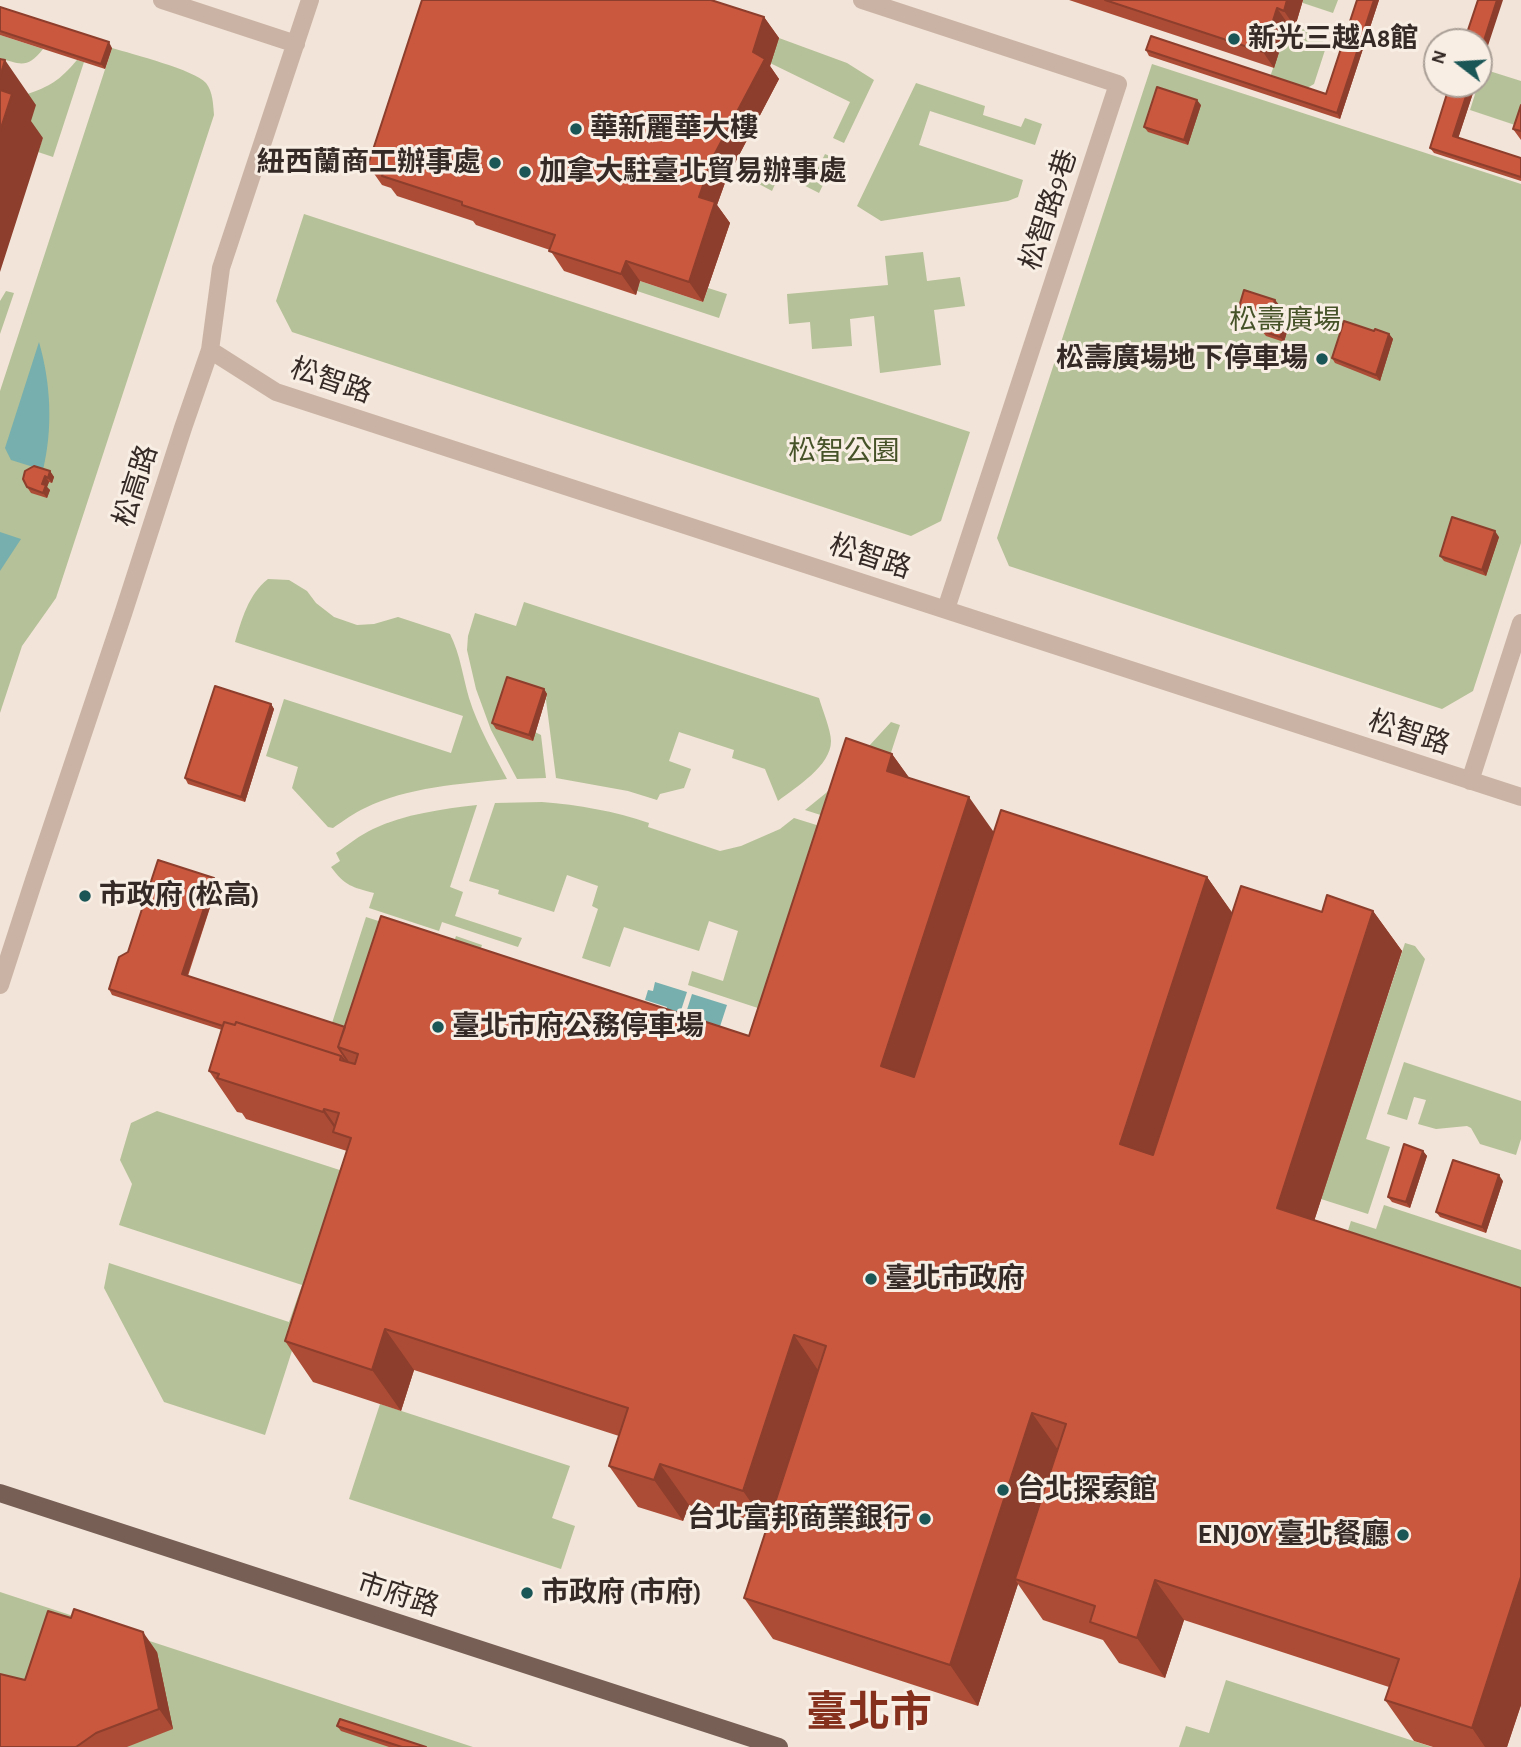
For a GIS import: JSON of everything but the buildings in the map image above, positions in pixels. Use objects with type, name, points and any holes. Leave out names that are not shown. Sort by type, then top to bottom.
[{"type":"main road","name":"市府路","points":[[0,1493],[779,1747]]},
{"type":"street","points":[[162,0],[296,44]]},
{"type":"street","name":"松高路","points":[[0,985],[210,350],[221,268],[310,0]]},
{"type":"street","name":"松智路9巷","points":[[862,0],[1118,84],[946,609]]},
{"type":"street","name":"松智路","points":[[210,350],[276,392],[1521,797]]},
{"type":"street","points":[[1469,781],[1521,623]]},
{"type":"green space","points":[[1303,0],[1338,0],[1333,13],[1303,3]]},
{"type":"green space","points":[[1288,24],[1320,35],[1326,47],[1314,84],[1302,91],[1269,80]]},
{"type":"green space","points":[[0,35],[43,49],[33,59],[24,63],[0,58]]},
{"type":"green space","points":[[779,38],[847,63],[874,80],[844,143],[833,138],[850,102],[770,63]]},
{"type":"green space","points":[[112,48],[200,78],[210,90],[214,115],[56,598],[22,646],[0,713],[0,391]]},
{"type":"green space","points":[[77,60],[84,62],[53,157],[38,152],[43,138],[27,133],[25,95],[54,82]]},
{"type":"green space","name":"松壽廣場","points":[[1152,64],[1521,184],[1521,543],[1473,691],[1442,709],[1009,566],[997,538]]},
{"type":"green space","points":[[1493,72],[1521,81],[1521,127],[1470,110],[1474,98],[1493,98]]},
{"type":"green space","points":[[916,83],[985,106],[983,115],[1021,127],[1025,118],[1042,124],[1035,145],[930,111],[919,145],[1023,180],[1018,197],[1008,201],[881,221],[857,206]]},
{"type":"green space","points":[[825,154],[836,159],[819,193],[780,173],[772,191],[759,184],[773,155],[814,176]]},
{"type":"green space","name":"松智公園","points":[[304,214],[970,432],[941,521],[911,536],[292,332],[276,301]]},
{"type":"green space","points":[[923,252],[927,281],[960,277],[965,306],[934,310],[941,365],[880,373],[874,316],[850,319],[852,346],[812,349],[810,322],[789,324],[787,294],[888,285],[885,256]]},
{"type":"green space","points":[[640,281],[703,302],[708,288],[727,294],[719,318],[637,291]]},
{"type":"green space","points":[[6,291],[14,293],[0,334],[0,301]]},
{"type":"green space","points":[[268,579],[289,580],[307,591],[316,603],[334,617],[357,625],[374,624],[398,617],[450,634],[473,709],[507,779],[398,795],[361,810],[333,828],[328,827],[292,788],[298,767],[266,756],[284,699],[451,753],[463,716],[235,642],[243,616],[255,592]]},
{"type":"green space","points":[[524,602],[819,698],[831,736],[825,759],[811,775],[778,801],[765,769],[732,758],[734,750],[679,732],[669,761],[691,769],[684,788],[660,794],[657,800],[628,791],[556,778],[547,695],[535,732],[541,735],[546,778],[517,779],[491,730],[476,689],[467,650],[475,613],[516,626]]},
{"type":"green space","points":[[891,722],[900,725],[885,771],[852,825],[805,810],[826,793]]},
{"type":"green space","points":[[542,802],[623,815],[649,823],[648,827],[720,851],[741,846],[780,829],[794,818],[839,832],[770,1012],[688,985],[692,971],[723,981],[738,931],[709,921],[699,951],[624,927],[610,967],[582,958],[598,909],[592,906],[598,886],[567,875],[554,912],[498,894],[499,890],[469,881],[495,803]]},
{"type":"green space","points":[[477,805],[450,887],[463,892],[455,916],[522,938],[518,947],[442,922],[439,931],[369,908],[374,893],[349,885],[331,867],[340,861],[336,853],[373,829],[437,810]]},
{"type":"green space","points":[[366,917],[453,945],[456,936],[482,945],[472,973],[378,1039],[332,1023]]},
{"type":"green space","points":[[1405,943],[1415,946],[1425,959],[1366,1139],[1390,1147],[1368,1214],[1321,1199]]},
{"type":"green space","points":[[1404,1062],[1521,1101],[1521,1139],[1516,1155],[1480,1144],[1467,1126],[1436,1129],[1418,1124],[1426,1100],[1414,1097],[1407,1120],[1387,1114]]},
{"type":"green space","points":[[157,1111],[349,1173],[265,1435],[164,1402],[104,1288],[109,1263],[289,1322],[302,1285],[119,1225],[132,1184],[120,1160],[131,1123]]},
{"type":"green space","points":[[1384,1205],[1521,1250],[1521,1315],[1340,1256],[1351,1221],[1376,1229]]},
{"type":"green space","points":[[380,1404],[570,1466],[552,1518],[575,1526],[561,1569],[349,1499]]},
{"type":"green space","points":[[0,1592],[473,1747],[0,1747]]},
{"type":"green space","points":[[1226,1680],[1432,1747],[1179,1747],[1186,1726],[1209,1733]]},
{"type":"water","points":[[39,342],[49,406],[43,470],[11,460],[5,448]]},
{"type":"water","points":[[0,532],[21,539],[0,571]]},
{"type":"water","points":[[655,982],[687,992],[672,1038],[659,1034],[667,1007],[645,1000],[648,990],[653,991]]},
{"type":"water","points":[[692,994],[727,1005],[712,1051],[685,1016]]},
{"type":"place","name":"新光三越A8館","points":[[1234,39]]},
{"type":"place","name":"華新麗華大樓","points":[[576,129]]},
{"type":"place","name":"紐西蘭商工辦事處","points":[[495,163]]},
{"type":"place","name":"加拿大駐臺北貿易辦事處","points":[[525,172]]},
{"type":"place","name":"松壽廣場地下停車場","points":[[1322,359]]},
{"type":"place","name":"市政府 (松高)","points":[[85,896]]},
{"type":"place","name":"臺北市府公務停車場","points":[[438,1027]]},
{"type":"place","name":"臺北市政府","points":[[871,1279]]},
{"type":"place","name":"台北探索館","points":[[1003,1490]]},
{"type":"place","name":"台北富邦商業銀行","points":[[925,1519]]},
{"type":"place","name":"ENJOY 臺北餐廳","points":[[1403,1535]]},
{"type":"place","name":"市政府 (市府)","points":[[527,1593]]},
{"type":"district","name":"臺北市","points":[[869,1713]]}]
